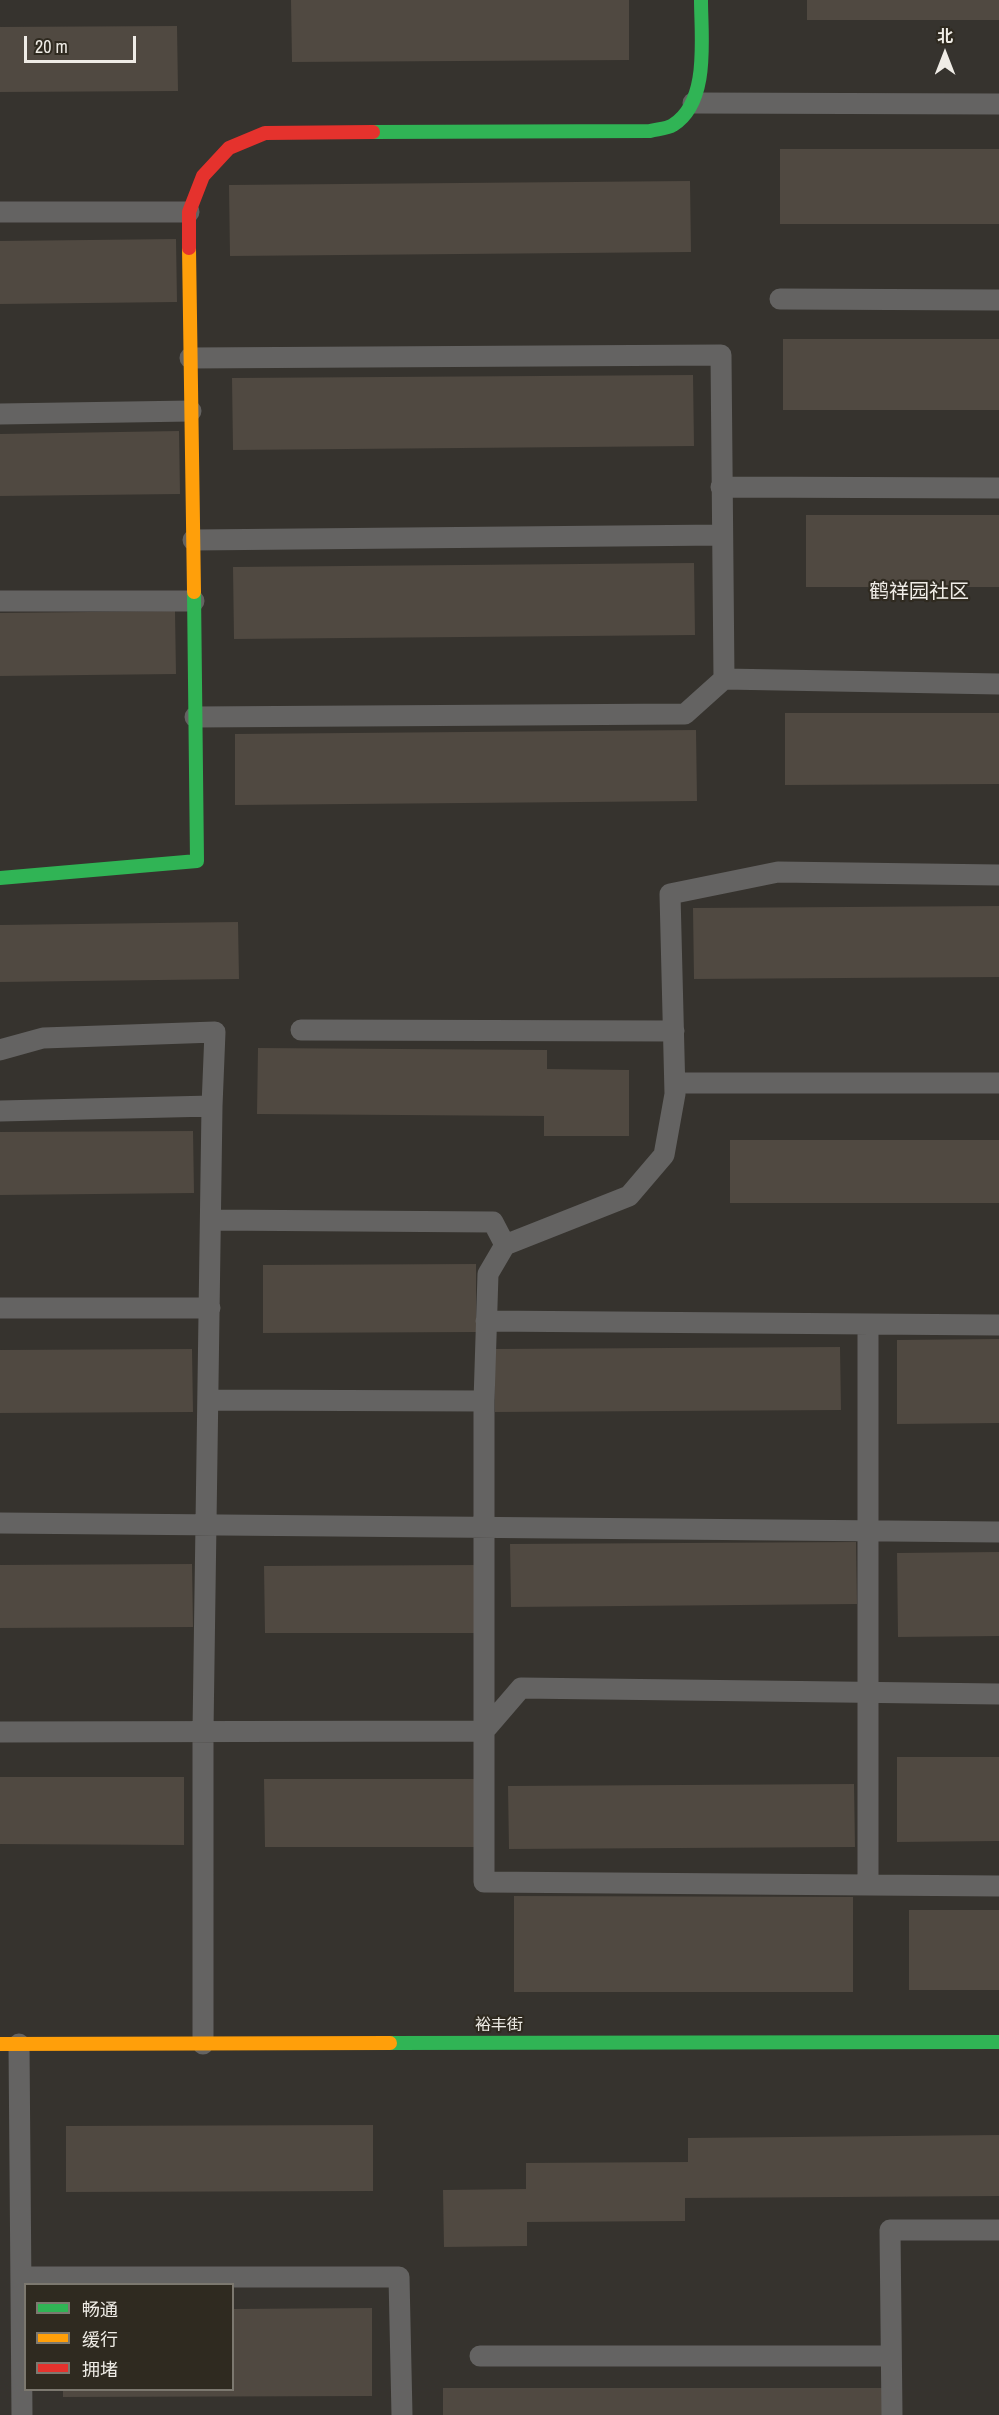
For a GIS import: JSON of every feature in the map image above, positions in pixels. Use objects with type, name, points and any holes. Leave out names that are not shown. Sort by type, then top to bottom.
[{"type":"street","points":[[0,878],[197,861],[189,212],[203,176],[229,148],[265,133],[650,131],[672,125],[693,103],[700,77],[700,0]]},
{"type":"street","name":"裕丰街","points":[[10,2044],[999,2042]]},
{"type":"lane","points":[[693,103],[999,104]]},
{"type":"lane","points":[[0,212],[189,212]]},
{"type":"lane","points":[[780,299],[999,300]]},
{"type":"lane","points":[[190,358],[721,355],[724,679]]},
{"type":"lane","points":[[0,414],[191,411]]},
{"type":"lane","points":[[721,487],[999,488]]},
{"type":"lane","points":[[193,540],[722,535]]},
{"type":"lane","points":[[0,601],[194,601]]},
{"type":"lane","points":[[195,717],[685,714],[724,679],[999,684]]},
{"type":"lane","points":[[999,875],[778,872],[670,894],[675,1094],[664,1155],[629,1196],[506,1245],[488,1274],[484,1401],[484,1882],[999,1886]]},
{"type":"lane","points":[[301,1030],[674,1031]]},
{"type":"lane","points":[[0,1050],[43,1038],[215,1032],[203,1731],[203,2044]]},
{"type":"lane","points":[[675,1083],[999,1083]]},
{"type":"lane","points":[[0,1112],[212,1106]]},
{"type":"lane","points":[[212,1220],[493,1221],[506,1245]]},
{"type":"lane","points":[[0,1308],[210,1308]]},
{"type":"lane","points":[[486,1321],[999,1325]]},
{"type":"lane","points":[[868,1324],[868,1885]]},
{"type":"lane","points":[[209,1400],[484,1401]]},
{"type":"lane","points":[[0,1522],[999,1532]]},
{"type":"lane","points":[[0,1731],[484,1731],[521,1688],[999,1694]]},
{"type":"lane","points":[[10,2044],[21,2277],[22,2415]]},
{"type":"lane","points":[[892,2415],[890,2230],[999,2230]]},
{"type":"lane","points":[[21,2277],[399,2277],[402,2415]]},
{"type":"lane","points":[[480,2356],[891,2356]]},
{"type":"building","points":[[291,0],[629,0],[629,60],[292,62]]},
{"type":"building","points":[[807,0],[999,0],[999,20],[807,20]]},
{"type":"building","points":[[177,26],[178,91],[0,92],[0,27]]},
{"type":"building","points":[[780,149],[999,149],[999,224],[780,224]]},
{"type":"building","points":[[690,181],[691,252],[230,256],[229,185]]},
{"type":"building","points":[[176,239],[177,302],[0,304],[0,241]]},
{"type":"building","points":[[783,339],[999,339],[999,410],[783,410]]},
{"type":"building","points":[[693,375],[694,446],[233,450],[232,378]]},
{"type":"building","points":[[179,431],[180,494],[0,496],[0,434]]},
{"type":"building","points":[[806,515],[999,515],[999,587],[806,587]]},
{"type":"building","points":[[694,563],[695,635],[234,639],[233,567]]},
{"type":"building","points":[[175,611],[176,674],[0,676],[0,613]]},
{"type":"building","points":[[785,713],[999,713],[999,784],[785,785]]},
{"type":"building","points":[[696,730],[697,801],[235,805],[235,734]]},
{"type":"building","points":[[999,906],[999,977],[694,979],[693,908]]},
{"type":"building","points":[[238,922],[239,979],[0,982],[0,925]]},
{"type":"building","points":[[258,1048],[547,1050],[547,1069],[629,1070],[629,1136],[544,1136],[544,1116],[257,1114]]},
{"type":"building","points":[[193,1131],[194,1193],[0,1195],[0,1132]]},
{"type":"building","points":[[730,1140],[999,1140],[999,1203],[730,1203]]},
{"type":"building","points":[[476,1264],[476,1332],[263,1333],[263,1265]]},
{"type":"building","points":[[999,1339],[999,1423],[897,1424],[897,1340]]},
{"type":"building","points":[[840,1347],[841,1410],[495,1412],[494,1349]]},
{"type":"building","points":[[192,1349],[193,1412],[0,1413],[0,1350]]},
{"type":"building","points":[[856,1542],[857,1604],[511,1607],[510,1544]]},
{"type":"building","points":[[999,1552],[999,1636],[898,1637],[897,1553]]},
{"type":"building","points":[[192,1564],[193,1627],[0,1628],[0,1565]]},
{"type":"building","points":[[477,1565],[477,1633],[265,1633],[264,1566]]},
{"type":"building","points":[[897,1757],[999,1757],[999,1841],[897,1842]]},
{"type":"building","points":[[0,1777],[184,1777],[184,1845],[0,1844]]},
{"type":"building","points":[[264,1779],[477,1779],[477,1847],[265,1847]]},
{"type":"building","points":[[854,1784],[855,1847],[509,1849],[508,1786]]},
{"type":"building","points":[[514,1896],[853,1897],[853,1992],[514,1992]]},
{"type":"building","points":[[909,1910],[999,1910],[999,1990],[909,1990]]},
{"type":"building","points":[[373,2125],[373,2191],[66,2192],[66,2126]]},
{"type":"building","points":[[999,2135],[999,2196],[685,2198],[685,2221],[527,2222],[527,2246],[444,2247],[443,2190],[526,2189],[526,2163],[688,2162],[688,2138]]},
{"type":"building","points":[[372,2308],[372,2396],[63,2397],[63,2391],[234,2391],[234,2309]]},
{"type":"building","points":[[443,2388],[890,2388],[890,2415],[443,2415]]},
{"type":"traffic: fast","points":[[373,132],[650,131],[671,126],[685,115],[698,85],[702,50],[701,0]]},
{"type":"traffic: fast","points":[[0,878],[197,861],[194,592]]},
{"type":"traffic: fast","points":[[390,2043],[999,2042]]},
{"type":"traffic: slow","points":[[189,248],[194,592]]},
{"type":"traffic: slow","points":[[0,2044],[390,2043]]},
{"type":"traffic: jam","points":[[189,248],[189,212],[203,176],[229,148],[265,133],[373,132]]},
{"type":"district","name":"鹤祥园社区","points":[[919,593]]}]
